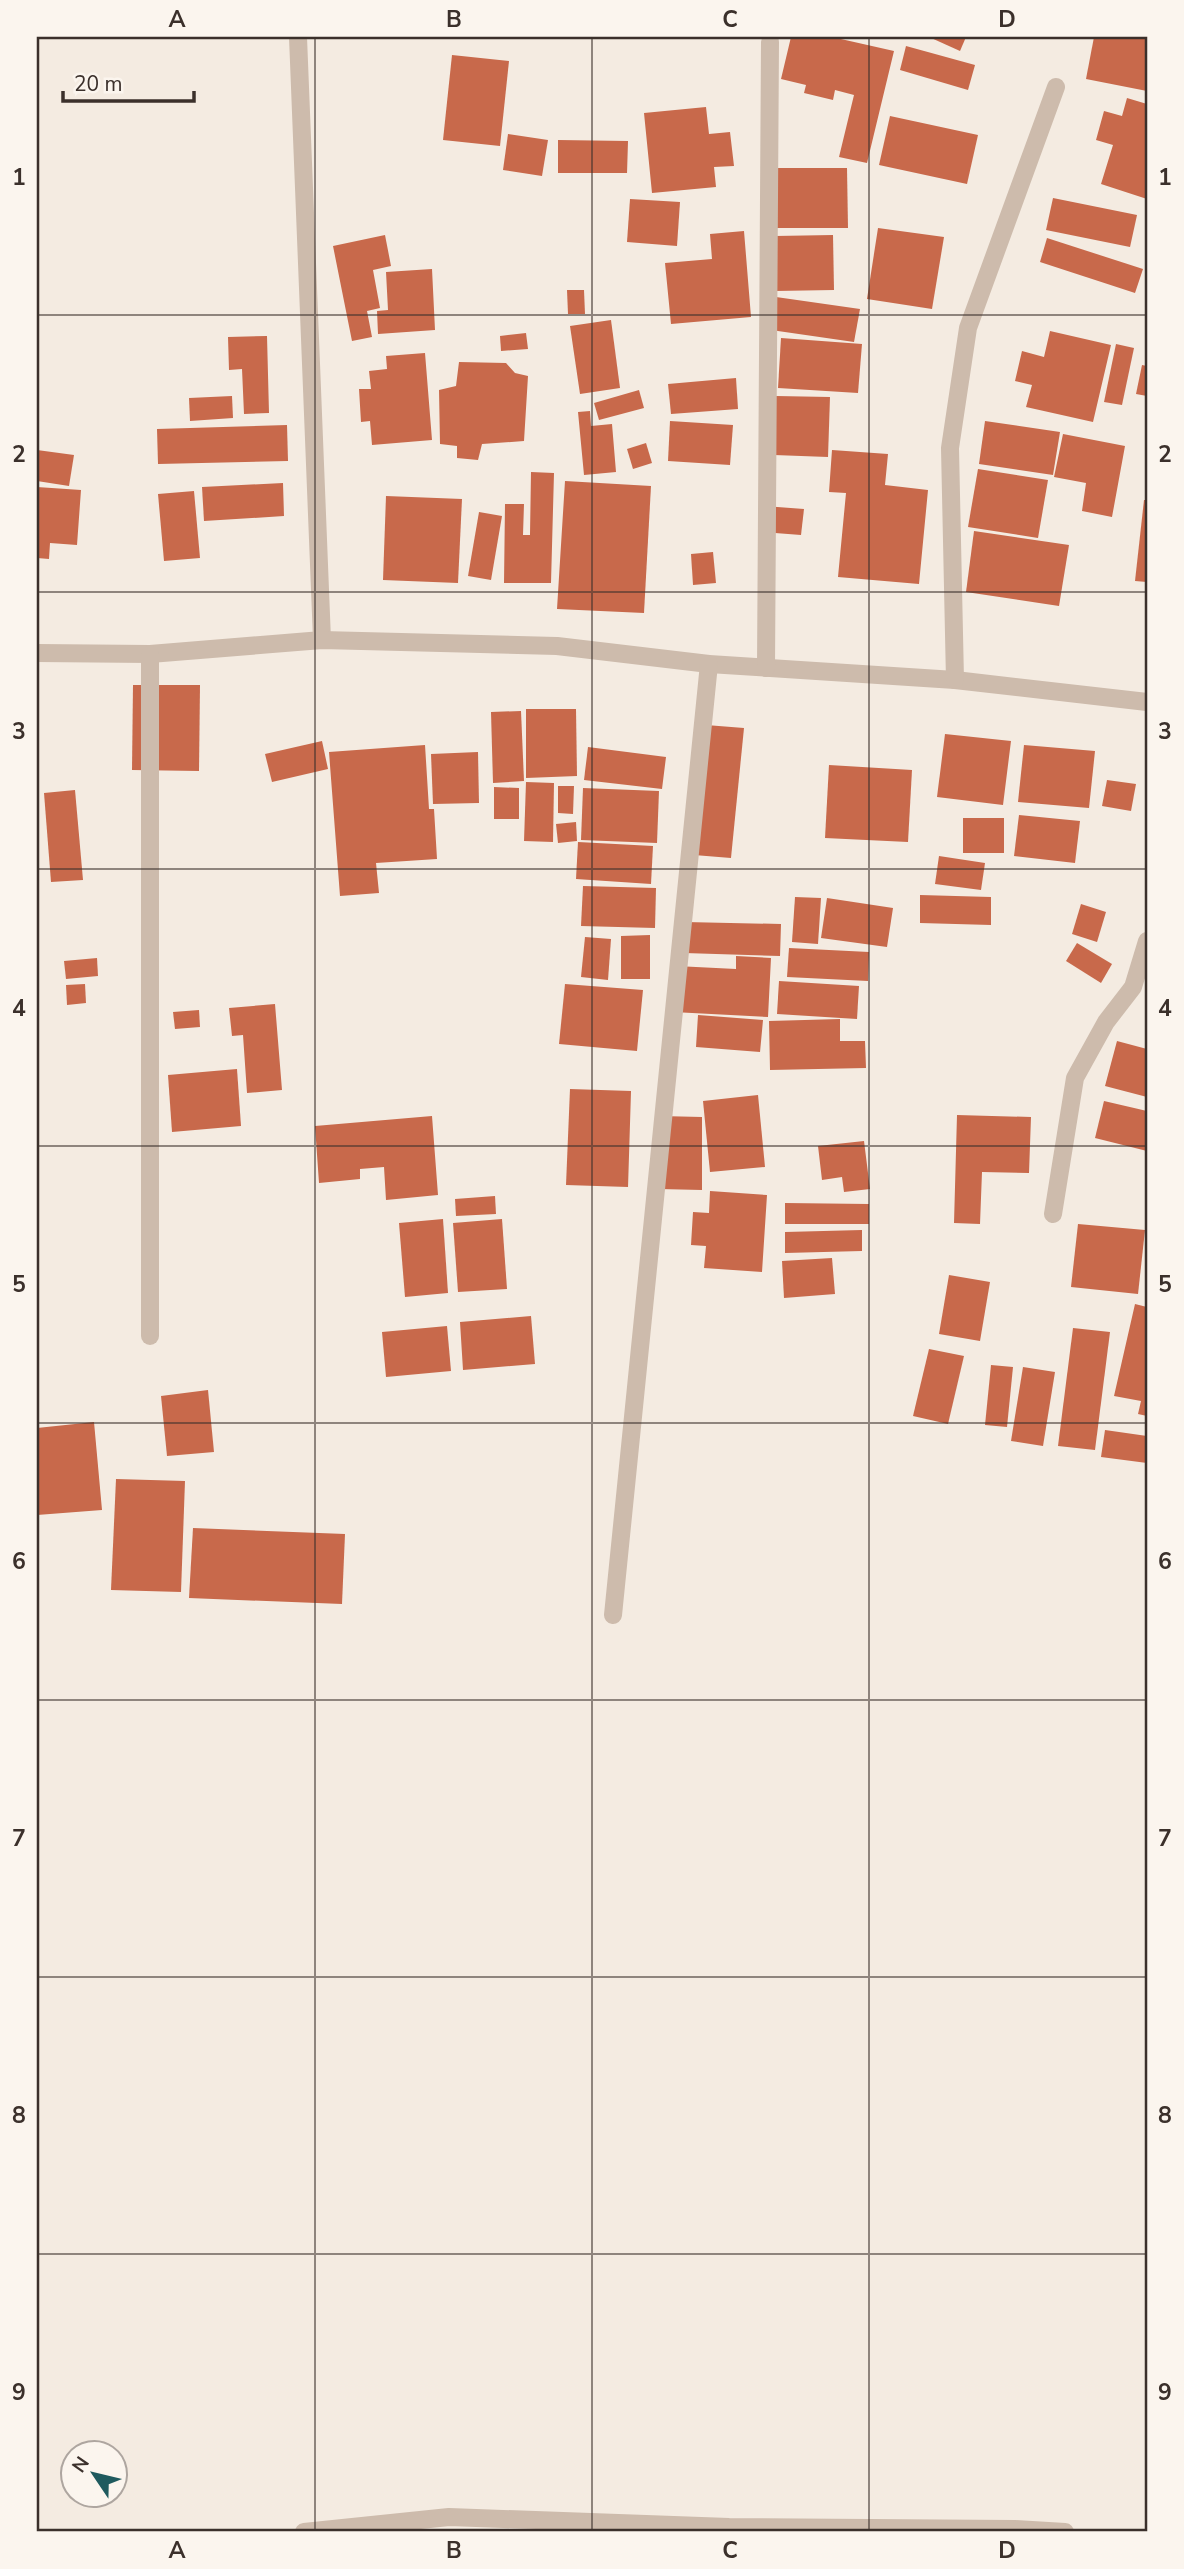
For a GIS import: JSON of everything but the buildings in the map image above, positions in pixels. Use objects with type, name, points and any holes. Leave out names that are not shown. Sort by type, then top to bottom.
[{"type":"street","points":[[298,37],[322,640]]},
{"type":"street","points":[[766,668],[770,42]]},
{"type":"street","points":[[955,681],[950,448],[968,328],[1056,87]]},
{"type":"street","points":[[37,653],[150,654],[322,640],[557,646],[709,664],[955,681],[1147,702]]},
{"type":"street","points":[[150,654],[150,1336]]},
{"type":"street","points":[[613,1615],[709,664]]},
{"type":"street","points":[[1053,1214],[1075,1078],[1105,1022],[1133,987],[1147,941]]},
{"type":"street","points":[[304,2532],[449,2517],[729,2527],[1015,2529],[1065,2532]]}]
